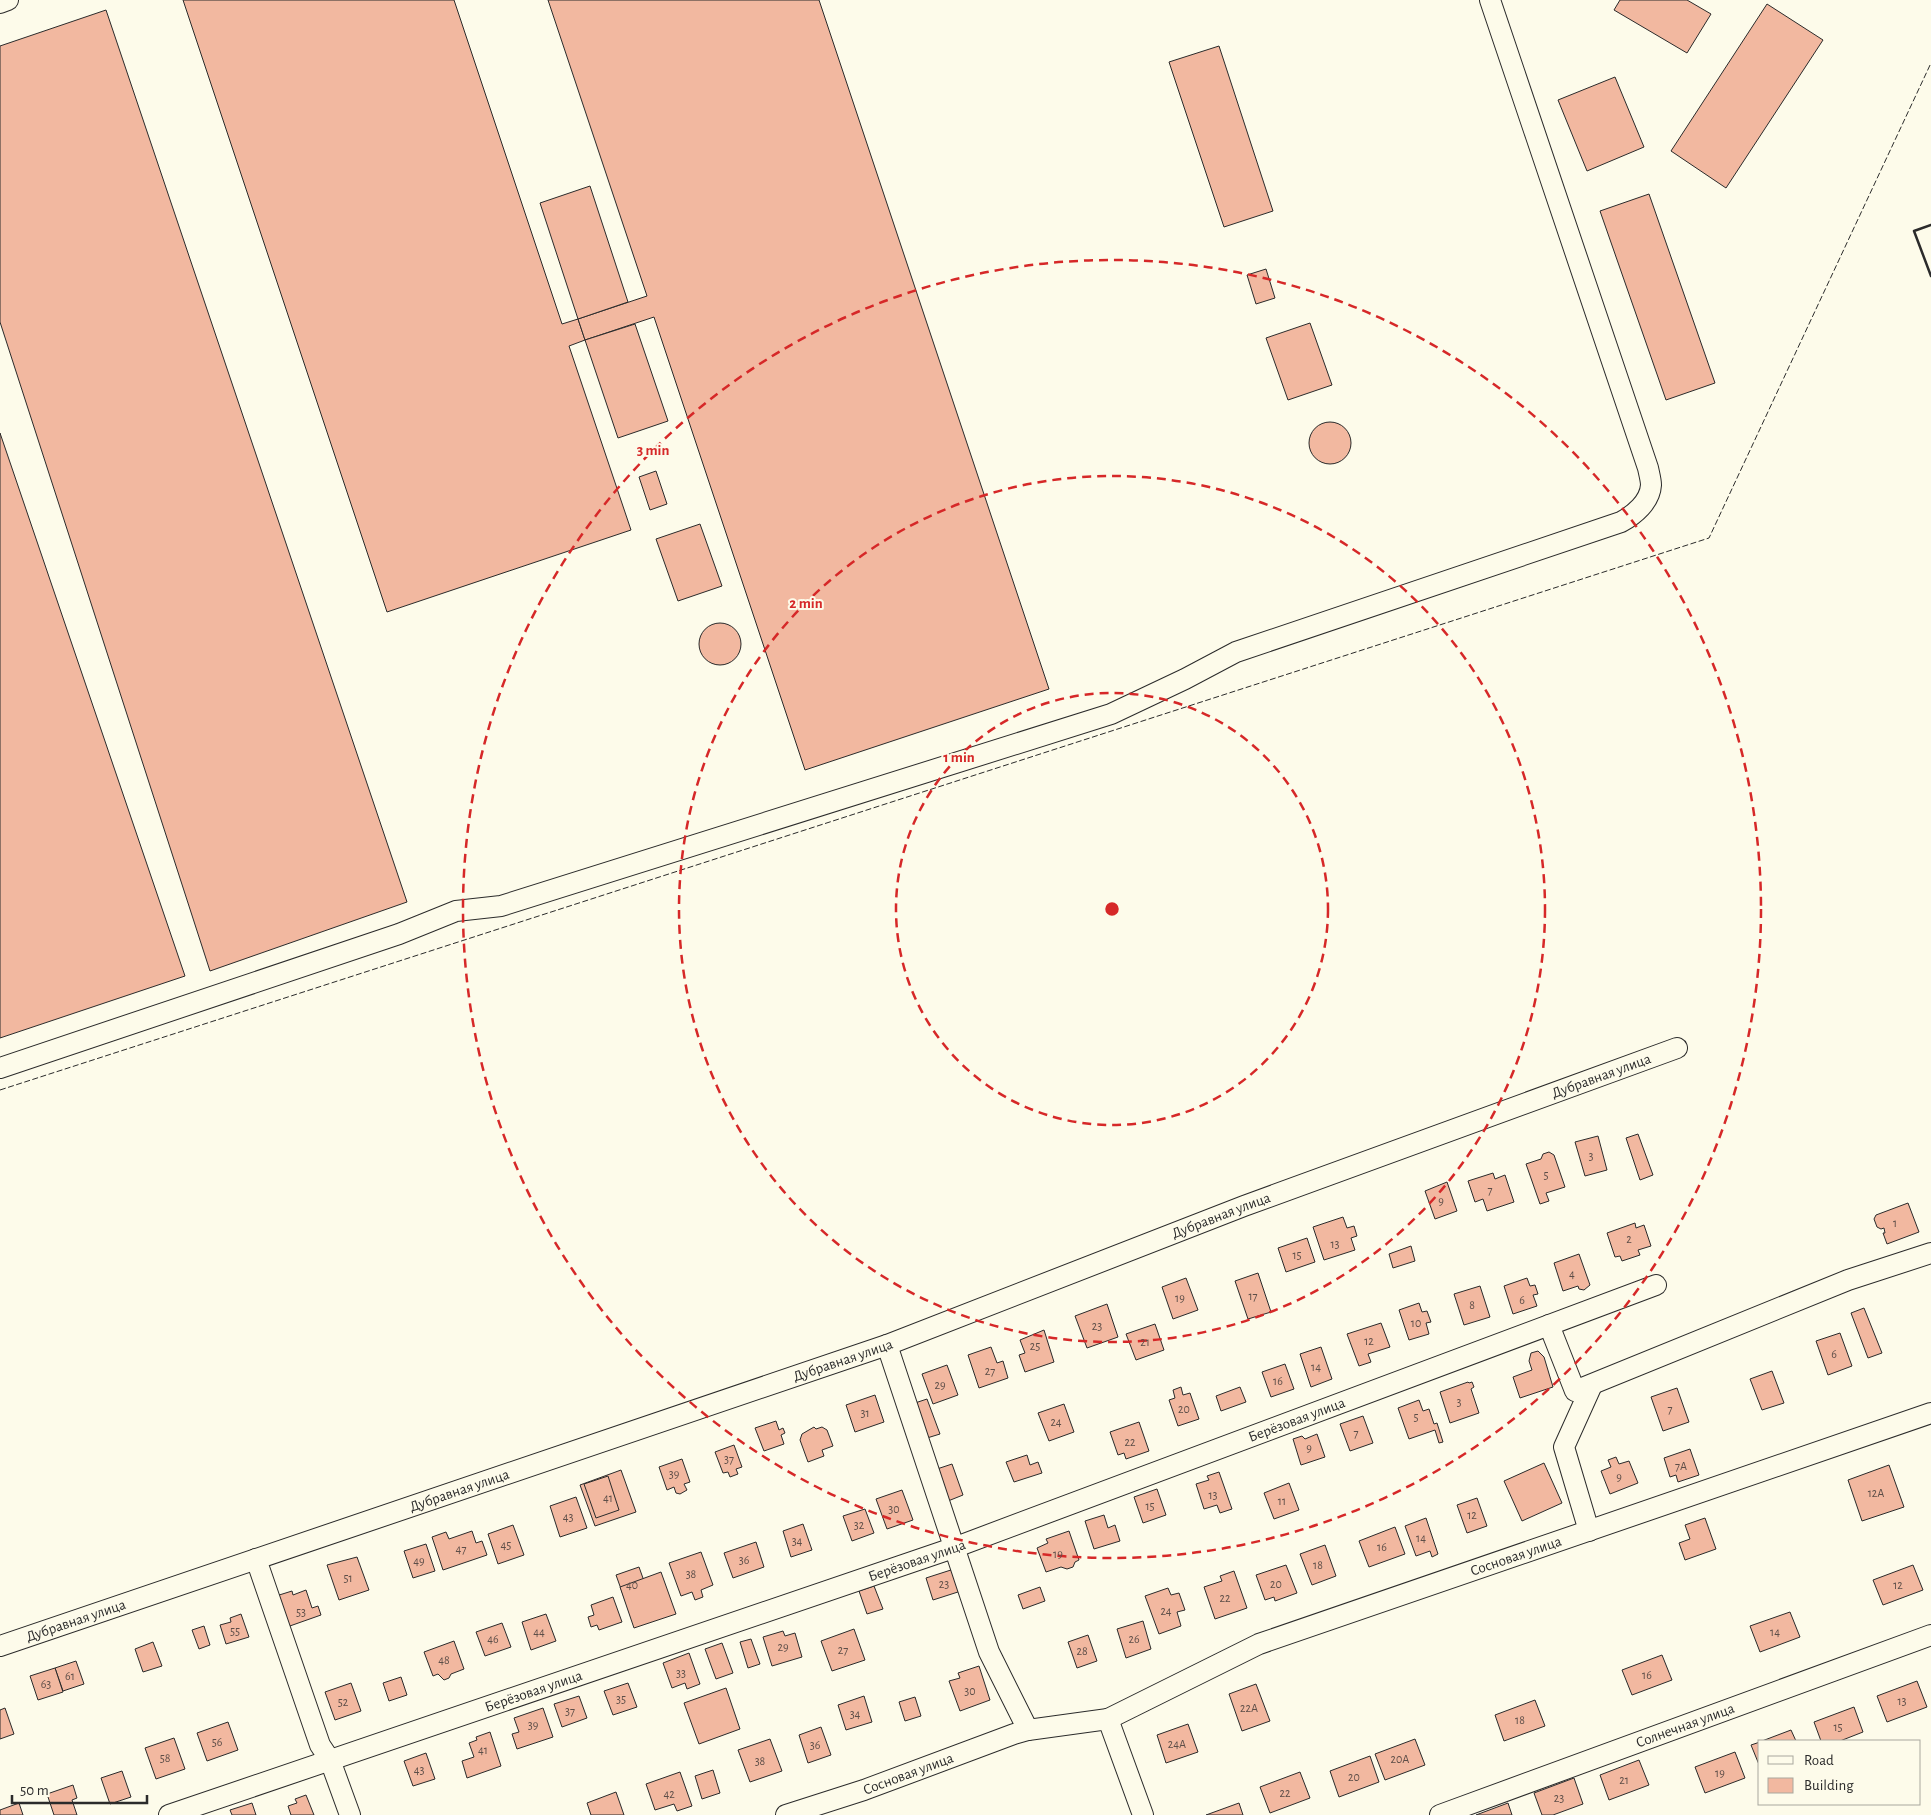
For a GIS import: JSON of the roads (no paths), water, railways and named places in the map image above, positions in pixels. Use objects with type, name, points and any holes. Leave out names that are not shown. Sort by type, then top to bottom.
[{"type":"street","points":[[0,3],[8,0]]},
{"type":"street","points":[[0,1068],[399,934],[456,911],[502,906],[1110,714],[1185,679],[1236,652],[1621,522],[1635,515],[1648,494],[1651,485],[1648,468],[1490,0]]},
{"type":"street","name":"Дубравная улица","points":[[0,1646],[887,1344],[1244,1206],[1677,1048]]},
{"type":"street","points":[[1584,1388],[1848,1280],[1931,1253]]},
{"type":"street","name":"Берёзовая улица","points":[[169,1815],[956,1546],[1656,1285]]},
{"type":"street","points":[[1549,1325],[1584,1388],[1564,1447],[1589,1531]]},
{"type":"street","points":[[887,1344],[956,1546],[989,1652],[1028,1730]]},
{"type":"street","name":"Сосновая улица","points":[[786,1815],[864,1790],[1014,1734],[1028,1730],[1108,1719],[1259,1644],[1931,1413]]},
{"type":"street","points":[[256,1559],[320,1744],[330,1760],[350,1815]]},
{"type":"street","name":"Солнечная улица","points":[[1440,1815],[1931,1635]]},
{"type":"street","points":[[1108,1719],[1143,1815]]}]
